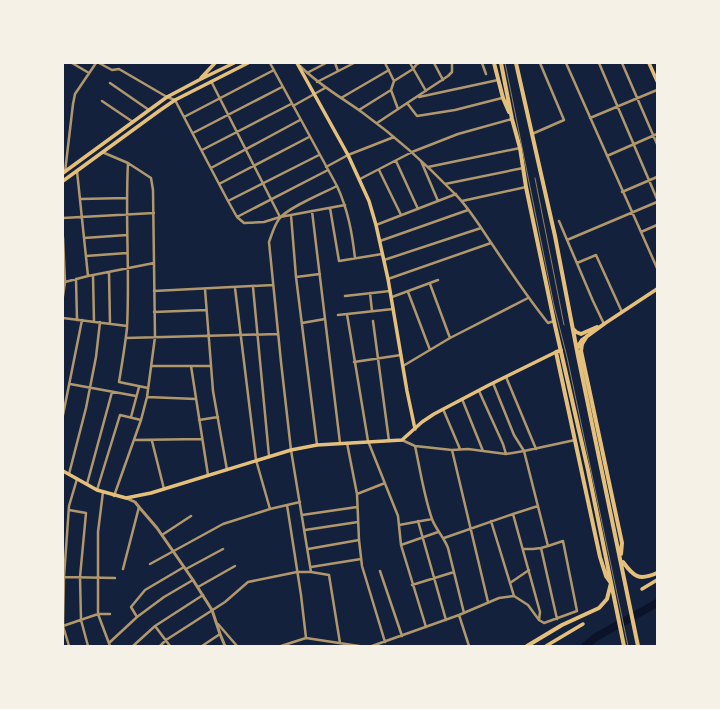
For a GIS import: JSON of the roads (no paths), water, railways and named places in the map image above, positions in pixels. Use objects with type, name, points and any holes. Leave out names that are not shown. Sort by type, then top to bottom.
[{"type":"highway","points":[[494,63],[503,98],[512,120]]},
{"type":"highway","points":[[501,63],[512,120],[520,148],[526,187],[554,320],[576,440],[600,556],[606,576],[611,583],[607,599],[599,608],[562,626],[527,646]]},
{"type":"highway","points":[[516,63],[555,236],[577,353],[627,587],[638,646]]},
{"type":"highway","points":[[572,328],[581,334],[604,324]]},
{"type":"highway","points":[[577,353],[579,343],[604,324]]},
{"type":"highway","points":[[587,336],[582,344],[581,351],[622,543],[621,560],[635,576],[641,578],[657,573]]},
{"type":"highway","points":[[560,353],[593,492],[624,646]]},
{"type":"main road","points":[[199,80],[215,63]]},
{"type":"main road","points":[[64,172],[167,97],[234,63]]},
{"type":"main road","points":[[63,181],[158,111],[176,100],[248,63]]},
{"type":"main road","points":[[297,63],[348,155],[369,201],[376,224],[392,297],[415,429]]},
{"type":"main road","points":[[649,63],[657,82]]},
{"type":"main road","points":[[604,324],[657,289]]},
{"type":"main road","points":[[63,471],[96,490],[126,498],[164,489],[291,450],[317,445],[368,441],[390,442],[402,440],[428,418],[462,399],[493,383],[560,353]]},
{"type":"main road","points":[[642,588],[657,580]]},
{"type":"main road","points":[[546,646],[583,624]]},
{"type":"street","points":[[72,63],[89,73]]},
{"type":"street","points":[[64,172],[72,104],[75,94],[96,63]]},
{"type":"street","points":[[99,63],[112,70],[119,69],[167,97],[176,100],[228,201],[237,217],[244,223],[252,224],[264,222],[280,217],[345,205]]},
{"type":"street","points":[[270,63],[337,186],[345,205],[352,230],[355,258]]},
{"type":"street","points":[[297,63],[317,82],[359,110],[395,137],[456,194],[481,228],[528,298],[548,323],[554,320]]},
{"type":"street","points":[[307,73],[326,63]]},
{"type":"street","points":[[335,63],[338,71]]},
{"type":"street","points":[[317,82],[354,63]]},
{"type":"street","points":[[385,63],[394,81]]},
{"type":"street","points":[[410,63],[426,91]]},
{"type":"street","points":[[398,110],[391,90],[394,81],[414,69],[418,63]]},
{"type":"street","points":[[434,63],[443,80]]},
{"type":"street","points":[[377,123],[443,80],[452,72],[452,63]]},
{"type":"street","points":[[482,63],[486,74]]},
{"type":"street","points":[[532,134],[564,120],[540,63]]},
{"type":"street","points":[[566,63],[657,268]]},
{"type":"street","points":[[567,240],[657,200],[600,63]]},
{"type":"street","points":[[622,63],[657,144]]},
{"type":"street","points":[[184,117],[274,70]]},
{"type":"street","points":[[341,98],[389,70]]},
{"type":"street","points":[[416,97],[498,80]]},
{"type":"street","points":[[211,82],[253,167],[280,217]]},
{"type":"street","points":[[110,83],[149,110]]},
{"type":"street","points":[[193,133],[282,87]]},
{"type":"street","points":[[202,150],[326,88]]},
{"type":"street","points":[[359,110],[391,90]]},
{"type":"street","points":[[590,118],[657,90]]},
{"type":"street","points":[[407,103],[417,116],[456,110],[503,98]]},
{"type":"street","points":[[102,101],[133,122]]},
{"type":"street","points":[[211,168],[300,120]]},
{"type":"street","points":[[360,179],[412,152],[458,134],[512,120]]},
{"type":"street","points":[[607,156],[657,134]]},
{"type":"street","points":[[219,184],[309,137]]},
{"type":"street","points":[[237,217],[270,200],[348,155],[395,137]]},
{"type":"street","points":[[428,167],[520,148]]},
{"type":"street","points":[[102,152],[128,163],[151,178],[154,213],[155,337],[147,397],[141,420],[114,496]]},
{"type":"street","points":[[228,201],[319,155]]},
{"type":"street","points":[[420,159],[438,201]]},
{"type":"street","points":[[396,161],[418,209]]},
{"type":"street","points":[[128,163],[126,198],[127,326],[119,382],[148,388]]},
{"type":"street","points":[[445,184],[523,168]]},
{"type":"street","points":[[77,170],[88,276]]},
{"type":"street","points":[[379,170],[401,215]]},
{"type":"street","points":[[622,192],[657,177]]},
{"type":"street","points":[[311,572],[291,450],[278,334],[270,242],[273,229],[280,217],[294,208],[337,186]]},
{"type":"street","points":[[462,201],[526,187]]},
{"type":"street","points":[[376,224],[456,194]]},
{"type":"street","points":[[80,199],[126,198]]},
{"type":"street","points":[[330,208],[339,261],[383,254]]},
{"type":"street","points":[[380,242],[468,210]]},
{"type":"street","points":[[312,211],[340,443]]},
{"type":"street","points":[[63,218],[154,213]]},
{"type":"street","points":[[291,215],[296,277],[317,445]]},
{"type":"street","points":[[559,221],[604,324]]},
{"type":"street","points":[[641,232],[657,225]]},
{"type":"street","points":[[384,260],[481,228]]},
{"type":"street","points":[[84,238],[127,235]]},
{"type":"street","points":[[63,237],[65,282],[63,296]]},
{"type":"street","points":[[388,279],[491,243]]},
{"type":"street","points":[[86,256],[127,253]]},
{"type":"street","points":[[577,264],[596,255],[622,313]]},
{"type":"street","points":[[65,282],[93,274],[154,262]]},
{"type":"street","points":[[109,272],[110,324]]},
{"type":"street","points":[[93,274],[94,322]]},
{"type":"street","points":[[296,277],[320,274]]},
{"type":"street","points":[[76,279],[77,320]]},
{"type":"street","points":[[392,297],[438,280]]},
{"type":"street","points":[[430,284],[450,338]]},
{"type":"street","points":[[154,291],[274,286]]},
{"type":"street","points":[[253,287],[269,456]]},
{"type":"street","points":[[235,288],[256,460],[270,509]]},
{"type":"street","points":[[205,289],[213,391],[227,470]]},
{"type":"street","points":[[345,296],[390,291]]},
{"type":"street","points":[[408,292],[430,350]]},
{"type":"street","points":[[370,293],[372,311]]},
{"type":"street","points":[[403,366],[450,338],[528,298]]},
{"type":"street","points":[[338,315],[393,309]]},
{"type":"street","points":[[154,312],[206,310]]},
{"type":"street","points":[[347,314],[368,441],[398,516],[401,545],[426,627]]},
{"type":"street","points":[[63,318],[127,326]]},
{"type":"street","points":[[302,322],[325,319]]},
{"type":"street","points":[[63,415],[82,320]]},
{"type":"street","points":[[374,321],[390,442]]},
{"type":"street","points":[[68,474],[86,408],[96,357],[100,322]]},
{"type":"street","points":[[126,338],[278,334]]},
{"type":"street","points":[[354,362],[401,355]]},
{"type":"street","points":[[151,366],[212,366]]},
{"type":"street","points":[[191,366],[208,476]]},
{"type":"street","points":[[506,377],[536,449]]},
{"type":"street","points":[[493,383],[514,435],[524,451],[548,546]]},
{"type":"street","points":[[70,384],[136,396]]},
{"type":"street","points":[[131,417],[139,387]]},
{"type":"street","points":[[479,391],[506,454]]},
{"type":"street","points":[[87,485],[112,392]]},
{"type":"street","points":[[147,397],[196,399]]},
{"type":"street","points":[[462,399],[483,451]]},
{"type":"street","points":[[443,410],[460,449]]},
{"type":"street","points":[[96,490],[120,415],[141,420]]},
{"type":"street","points":[[199,420],[218,417]]},
{"type":"street","points":[[134,440],[202,440]]},
{"type":"street","points":[[402,440],[415,446],[452,450],[468,449],[506,454],[576,440]]},
{"type":"street","points":[[152,441],[164,489]]},
{"type":"street","points":[[346,443],[357,494],[362,566],[385,642]]},
{"type":"street","points":[[415,446],[432,519],[438,532],[444,538],[448,548],[464,613]]},
{"type":"street","points":[[452,450],[488,602]]},
{"type":"street","points":[[68,646],[63,626],[64,577],[69,510],[77,479]]},
{"type":"street","points":[[357,494],[385,483]]},
{"type":"street","points":[[103,492],[98,532],[98,614],[110,645],[137,617],[164,597],[193,580]]},
{"type":"street","points":[[126,498],[134,502],[139,507],[162,535],[198,587],[212,610],[225,646]]},
{"type":"street","points":[[150,564],[223,524],[270,509],[300,502]]},
{"type":"street","points":[[286,505],[306,638]]},
{"type":"street","points":[[444,538],[538,506]]},
{"type":"street","points":[[123,569],[139,507]]},
{"type":"street","points":[[302,515],[357,507]]},
{"type":"street","points":[[69,510],[86,513],[80,577],[81,620],[88,646]]},
{"type":"street","points":[[513,514],[540,612],[539,620]]},
{"type":"street","points":[[162,535],[191,516]]},
{"type":"street","points":[[399,525],[432,519]]},
{"type":"street","points":[[491,521],[514,596],[528,605],[539,620],[544,623],[577,611],[563,542],[541,548],[523,549]]},
{"type":"street","points":[[304,530],[358,522]]},
{"type":"street","points":[[418,522],[446,620]]},
{"type":"street","points":[[401,545],[438,532]]},
{"type":"street","points":[[308,549],[359,540]]},
{"type":"street","points":[[541,548],[557,619]]},
{"type":"street","points":[[137,617],[131,607],[145,590],[224,549]]},
{"type":"street","points":[[311,566],[361,559]]},
{"type":"street","points":[[198,587],[235,566]]},
{"type":"street","points":[[510,583],[529,570]]},
{"type":"street","points":[[380,571],[402,636]]},
{"type":"street","points":[[160,646],[166,640],[226,602],[248,582],[297,572],[311,572],[329,575],[340,643]]},
{"type":"street","points":[[412,585],[454,572]]},
{"type":"street","points":[[64,577],[115,578]]},
{"type":"street","points":[[133,646],[155,626],[203,595]]},
{"type":"street","points":[[372,646],[446,620],[499,598],[514,596]]},
{"type":"street","points":[[63,626],[98,614],[110,614]]},
{"type":"street","points":[[459,615],[469,646]]},
{"type":"street","points":[[217,623],[237,646]]},
{"type":"street","points":[[155,626],[170,646]]},
{"type":"street","points":[[202,646],[220,634]]},
{"type":"street","points":[[281,646],[306,638],[359,646]]},
{"type":"waterway","points":[[585,646],[596,637],[657,603]]},
{"type":"tram line","points":[[505,63],[554,306],[567,357],[628,646]]},
{"type":"tram line","points":[[535,178],[564,325]]}]
